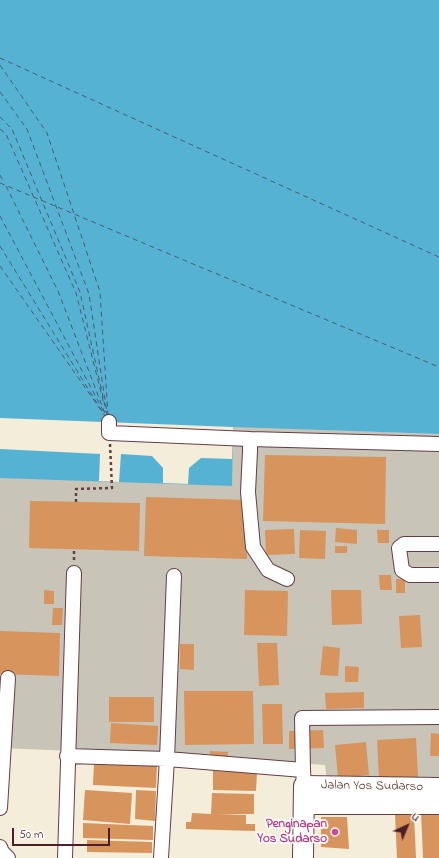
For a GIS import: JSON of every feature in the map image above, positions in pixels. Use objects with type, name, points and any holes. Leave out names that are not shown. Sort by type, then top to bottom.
[{"type":"highway","name":"Jalan Yos Sudarso","points":[[304,787],[439,788]]},
{"type":"highway","name":"Jalan Yos Sudarso","points":[[304,787],[439,804]]},
{"type":"highway","points":[[303,858],[304,787]]},
{"type":"street","points":[[109,428],[250,439],[439,444]]},
{"type":"street","points":[[250,439],[248,492],[253,547],[268,570],[287,579]]},
{"type":"street","points":[[439,544],[404,544],[400,548],[402,570],[410,574],[439,575]]},
{"type":"street","points":[[64,858],[74,573]]},
{"type":"street","points":[[161,858],[167,759],[174,576]]},
{"type":"street","points":[[0,808],[8,678]]},
{"type":"street","points":[[67,756],[167,759],[304,787],[302,718],[439,717]]},
{"type":"street","points":[[0,847],[2,852],[8,858]]},
{"type":"path","points":[[76,502],[76,489],[112,488],[109,428]]},
{"type":"shaded area","points":[[0,418],[439,434],[439,783],[327,781],[325,765],[173,755],[0,748]]},
{"type":"water","points":[[0,0],[439,0],[439,434],[233,427],[232,486],[0,478]]},
{"type":"pier","points":[[0,418],[233,427],[232,459],[201,458],[189,468],[188,484],[163,483],[163,468],[152,456],[121,454],[119,482],[99,481],[100,454],[0,449]]},
{"type":"building","points":[[265,455],[386,457],[385,524],[263,521]]},
{"type":"building","points":[[146,497],[248,500],[247,559],[144,556]]},
{"type":"building","points":[[30,501],[140,503],[139,551],[29,548]]},
{"type":"building","points":[[336,528],[357,530],[357,544],[335,542]]},
{"type":"building","points":[[294,529],[295,554],[266,555],[265,530]]},
{"type":"building","points":[[300,530],[326,531],[325,559],[299,558]]},
{"type":"building","points":[[377,530],[389,530],[389,543],[378,543]]},
{"type":"building","points":[[335,546],[347,546],[347,553],[335,553]]},
{"type":"building","points":[[379,575],[391,575],[392,590],[380,590]]},
{"type":"building","points":[[396,579],[405,579],[405,593],[396,593]]},
{"type":"building","points":[[44,590],[54,591],[54,604],[44,604]]},
{"type":"building","points":[[245,590],[288,591],[287,636],[244,635]]},
{"type":"building","points":[[331,590],[361,590],[362,624],[332,625]]},
{"type":"building","points":[[53,608],[63,608],[62,625],[52,625]]},
{"type":"building","points":[[420,615],[422,647],[401,648],[399,616]]},
{"type":"building","points":[[0,631],[60,633],[59,676],[0,674]]},
{"type":"building","points":[[257,643],[277,643],[279,685],[259,686]]},
{"type":"building","points":[[180,644],[194,644],[194,670],[180,669]]},
{"type":"building","points":[[323,646],[340,648],[338,676],[320,675]]},
{"type":"building","points":[[345,666],[359,667],[358,682],[345,682]]},
{"type":"building","points":[[184,691],[253,691],[254,744],[185,745]]},
{"type":"building","points":[[364,692],[364,708],[326,709],[325,693]]},
{"type":"building","points":[[109,697],[154,697],[154,722],[109,722]]},
{"type":"building","points":[[262,704],[282,704],[283,744],[263,744]]},
{"type":"building","points":[[111,723],[158,726],[157,745],[110,743]]},
{"type":"building","points":[[323,730],[324,748],[289,749],[289,731]]},
{"type":"building","points":[[431,733],[439,734],[439,756],[430,756]]},
{"type":"building","points":[[416,738],[418,777],[379,779],[377,740]]},
{"type":"building","points":[[366,742],[369,775],[338,778],[335,745]]},
{"type":"building","points":[[210,751],[228,752],[227,771],[209,770]]},
{"type":"building","points":[[94,763],[157,766],[156,788],[93,785]]},
{"type":"building","points":[[213,771],[257,772],[256,791],[213,790]]},
{"type":"building","points":[[85,790],[132,793],[130,824],[83,820]]},
{"type":"building","points":[[136,790],[156,791],[155,821],[135,819]]},
{"type":"building","points":[[212,793],[254,794],[254,814],[218,814],[246,815],[246,824],[255,824],[255,831],[186,829],[186,822],[191,822],[192,813],[211,814]]},
{"type":"building","points":[[421,811],[439,811],[439,858],[423,858]]},
{"type":"building","points":[[395,814],[414,814],[416,858],[397,858]]},
{"type":"building","name":"Penginapan Yos Sudarso","points":[[321,817],[347,817],[349,849],[321,847]]},
{"type":"building","points":[[83,823],[153,826],[153,840],[83,838]]},
{"type":"building","points":[[87,840],[152,842],[152,853],[87,852]]},
{"type":"ferry route","points":[[0,58],[439,257]]},
{"type":"ferry route","points":[[0,65],[47,133],[100,292],[108,415]]},
{"type":"ferry route","points":[[0,92],[27,129],[89,294],[107,413]]},
{"type":"ferry route","points":[[0,117],[12,129],[80,292],[107,415]]},
{"type":"ferry route","points":[[0,129],[6,134],[76,293],[104,404]]},
{"type":"ferry route","points":[[0,175],[4,183]]},
{"type":"ferry route","points":[[0,183],[439,367]]},
{"type":"ferry route","points":[[6,186],[58,291],[106,416]]},
{"type":"ferry route","points":[[0,216],[106,416]]},
{"type":"ferry route","points":[[0,246],[103,413]]},
{"type":"ferry route","points":[[0,266],[105,416]]},
{"type":"place","name":"Penginapan Yos Sudarso","points":[[335,832]]}]
